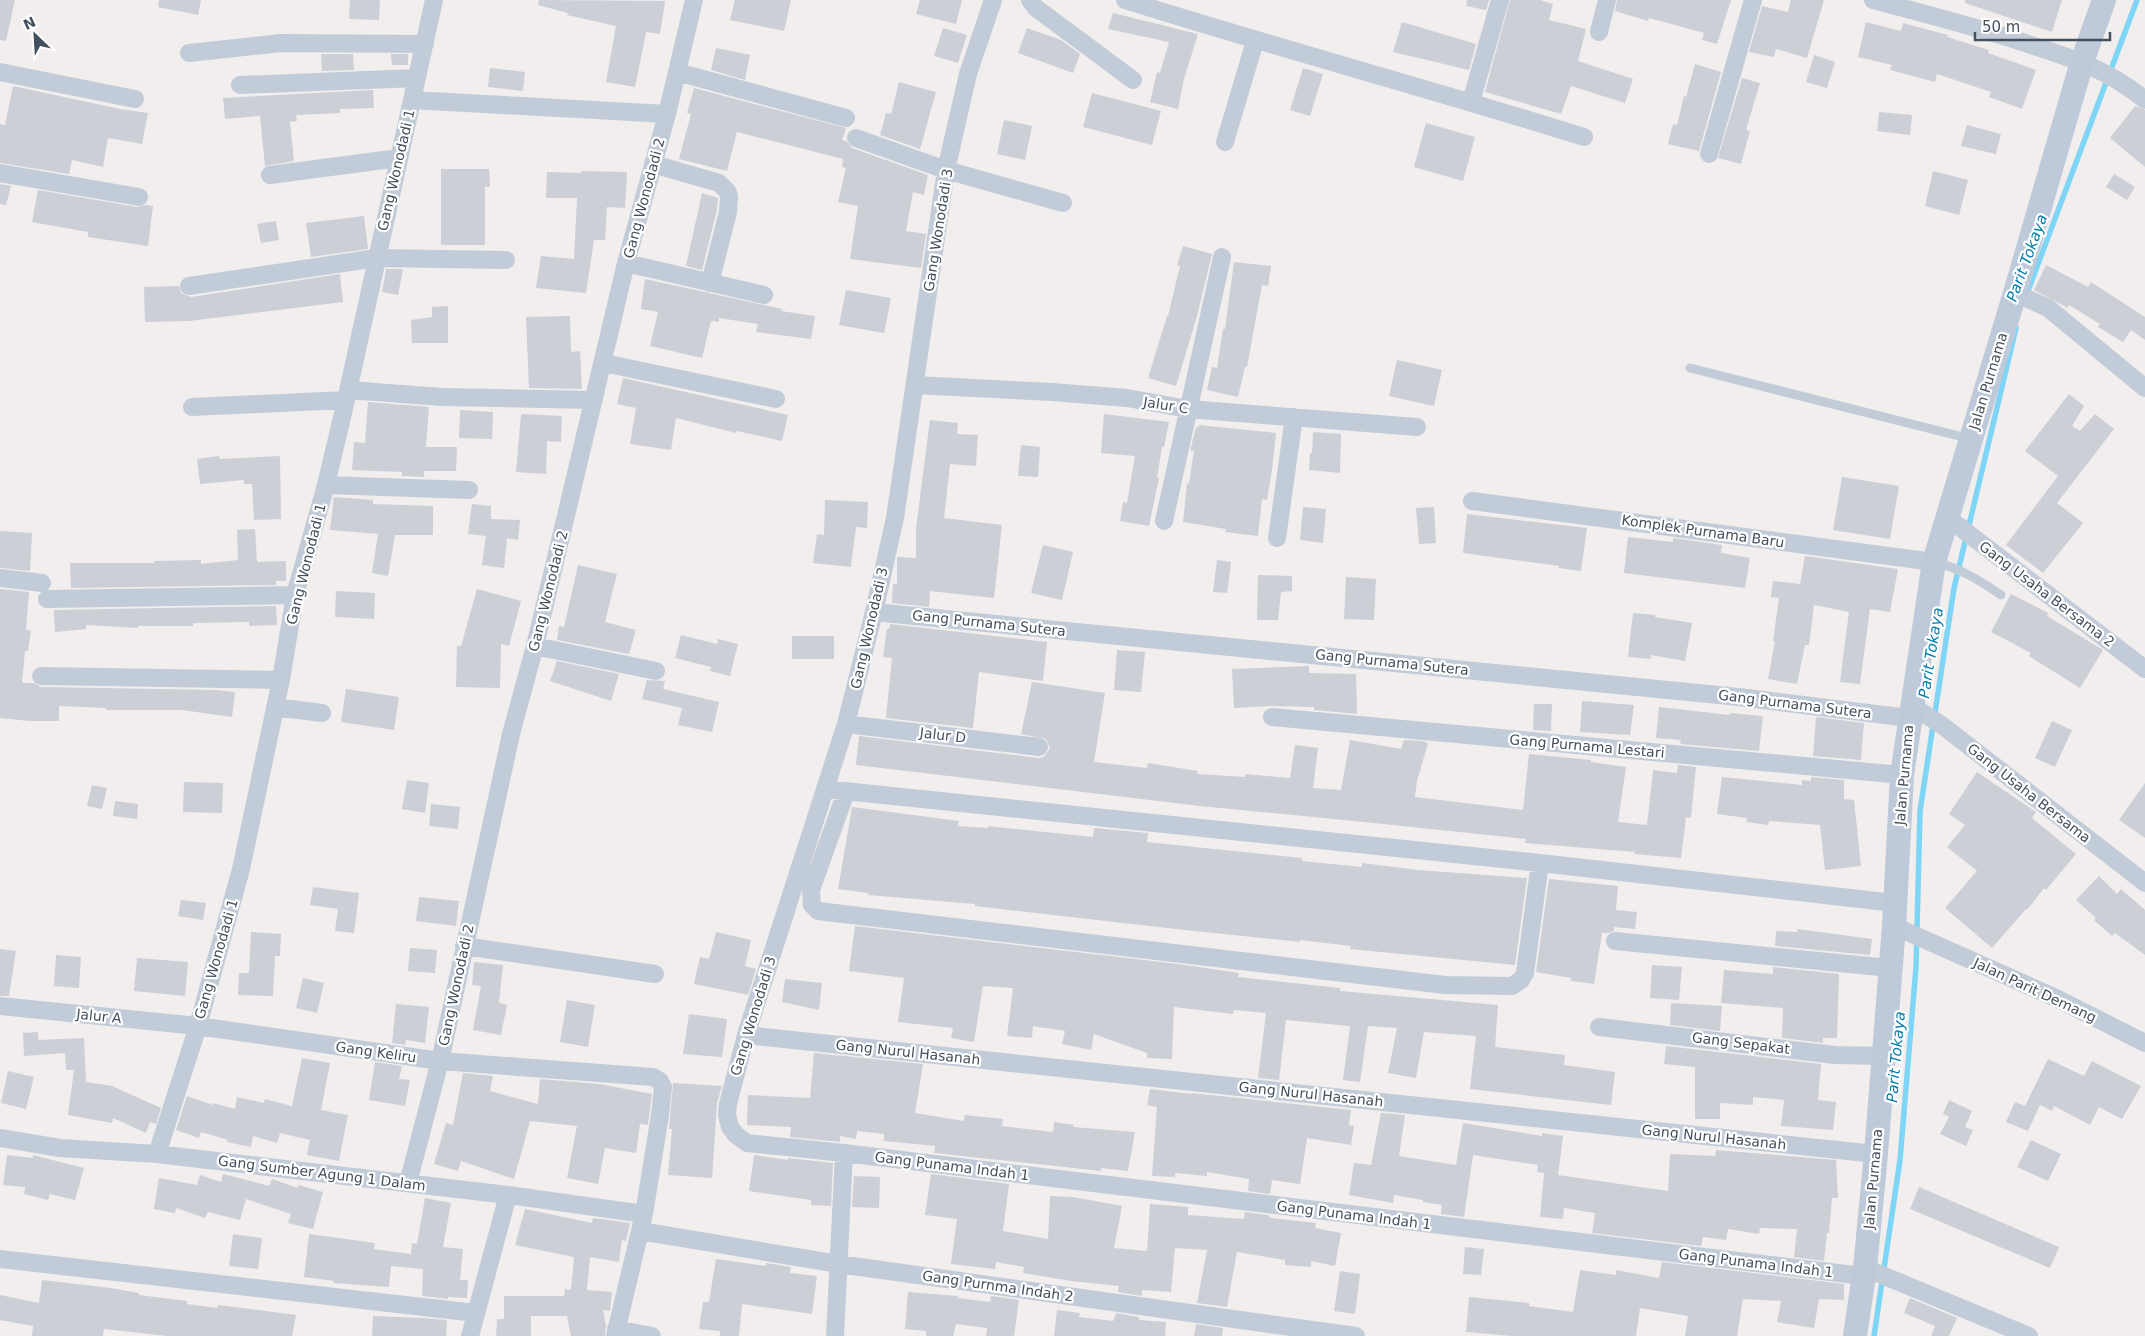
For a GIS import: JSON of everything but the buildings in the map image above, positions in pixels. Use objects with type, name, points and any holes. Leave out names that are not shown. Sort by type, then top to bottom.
[{"type":"street","name":"Gang Wonodadi 1","points":[[157,1154],[198,1026],[242,869],[281,680],[295,595],[326,485],[434,0]]},
{"type":"street","name":"Gang Wonodadi 2","points":[[408,1183],[440,1061],[511,734],[535,646],[604,363],[626,263],[667,114],[694,0]]},
{"type":"street","name":"Gang Wonodadi 3","points":[[844,1153],[763,1146],[747,1142],[732,1132],[728,1123],[728,1104],[746,1035],[846,724],[874,612],[895,518],[946,170],[968,74],[993,0]]},
{"type":"street","points":[[1030,0],[1036,8],[1133,80]]},
{"type":"street","points":[[1124,0],[1255,41],[1472,102],[1584,137]]},
{"type":"street","points":[[1472,102],[1500,0]]},
{"type":"street","points":[[1599,32],[1607,0]]},
{"type":"street","points":[[1709,154],[1753,0]]},
{"type":"street","points":[[1873,0],[2008,38],[2088,64],[2125,83],[2145,100]]},
{"type":"street","name":"Jalan Purnama","points":[[1855,1336],[1868,1272],[1890,968],[1898,919],[1902,776],[1942,564],[1971,439],[2088,64],[2104,0]]},
{"type":"street","points":[[1225,142],[1255,41]]},
{"type":"street","points":[[189,53],[281,43],[424,44]]},
{"type":"street","points":[[0,72],[135,99]]},
{"type":"street","points":[[677,72],[846,118]]},
{"type":"street","points":[[240,85],[417,78]]},
{"type":"street","points":[[412,100],[667,114]]},
{"type":"street","points":[[856,138],[946,170],[1063,203]]},
{"type":"street","points":[[270,175],[399,158]]},
{"type":"street","points":[[652,164],[719,183],[728,192],[728,212],[710,283]]},
{"type":"street","points":[[0,173],[139,197]]},
{"type":"street","points":[[1164,521],[1222,257]]},
{"type":"street","points":[[189,286],[377,258],[506,260]]},
{"type":"street","points":[[626,263],[764,295]]},
{"type":"street","points":[[2017,294],[2048,308],[2145,388]]},
{"type":"street","points":[[604,363],[776,399]]},
{"type":"street","name":"Jalur C","points":[[915,385],[1070,393],[1127,398],[1188,409],[1417,427]]},
{"type":"street","points":[[192,407],[347,395],[594,400]]},
{"type":"street","points":[[1277,538],[1294,417]]},
{"type":"street","points":[[326,485],[469,490]]},
{"type":"street","name":"Komplek Purnama Baru","points":[[1472,501],[1942,564]]},
{"type":"street","name":"Gang Usaha Bersama 2","points":[[1951,521],[2145,670]]},
{"type":"street","points":[[0,578],[44,591],[295,595]]},
{"type":"street","name":"Gang Purnama Sutera","points":[[874,612],[1739,697],[1915,712]]},
{"type":"street","points":[[535,646],[656,671]]},
{"type":"street","points":[[41,676],[281,680]]},
{"type":"street","points":[[275,707],[322,713]]},
{"type":"street","name":"Gang Usaha Bersama","points":[[1915,712],[1943,726],[2145,883]]},
{"type":"street","name":"Gang Purnama Lestari","points":[[1272,717],[1902,776]]},
{"type":"street","name":"Jalur D","points":[[846,724],[1039,747]]},
{"type":"street","name":"Jalan Parit Demang","points":[[825,789],[1540,863],[1898,919],[1925,938],[2056,998],[2145,1042]]},
{"type":"street","points":[[846,792],[810,890],[812,905],[818,910],[1445,985],[1512,986],[1521,980],[1525,973],[1540,863]]},
{"type":"street","points":[[1616,941],[1890,968]]},
{"type":"street","points":[[464,946],[655,974]]},
{"type":"street","name":"Jalur A","points":[[0,1006],[198,1026]]},
{"type":"street","name":"Gang Keliru","points":[[198,1026],[440,1061],[646,1076],[656,1079],[663,1087],[642,1223]]},
{"type":"street","name":"Gang Sepakat","points":[[1599,1027],[1836,1054],[1883,1056]]},
{"type":"street","name":"Gang Nurul Hasanah","points":[[746,1035],[1876,1154]]},
{"type":"street","name":"Gang Sumber Agung 1 Dalam","points":[[0,1138],[60,1148],[157,1154],[508,1195],[642,1223]]},
{"type":"street","points":[[835,1336],[844,1153]]},
{"type":"street","name":"Gang Punama Indah 1","points":[[844,1153],[1868,1272],[1894,1279],[2029,1336]]},
{"type":"street","points":[[470,1336],[508,1195]]},
{"type":"street","points":[[642,1223],[616,1333],[652,1336]]},
{"type":"street","name":"Gang Purnma Indah 2","points":[[642,1223],[838,1264],[1356,1336]]},
{"type":"street","points":[[0,1259],[476,1313]]},
{"type":"lane","points":[[1690,368],[1971,439]]},
{"type":"lane","points":[[1942,564],[1969,573],[2001,595]]},
{"type":"waterway","name":"Parit Tokaya","points":[[2026,296],[2137,0]]},
{"type":"waterway","name":"Parit Tokaya","points":[[1874,1336],[1900,1160],[1916,967],[1920,811],[1954,588],[2016,328]]}]
